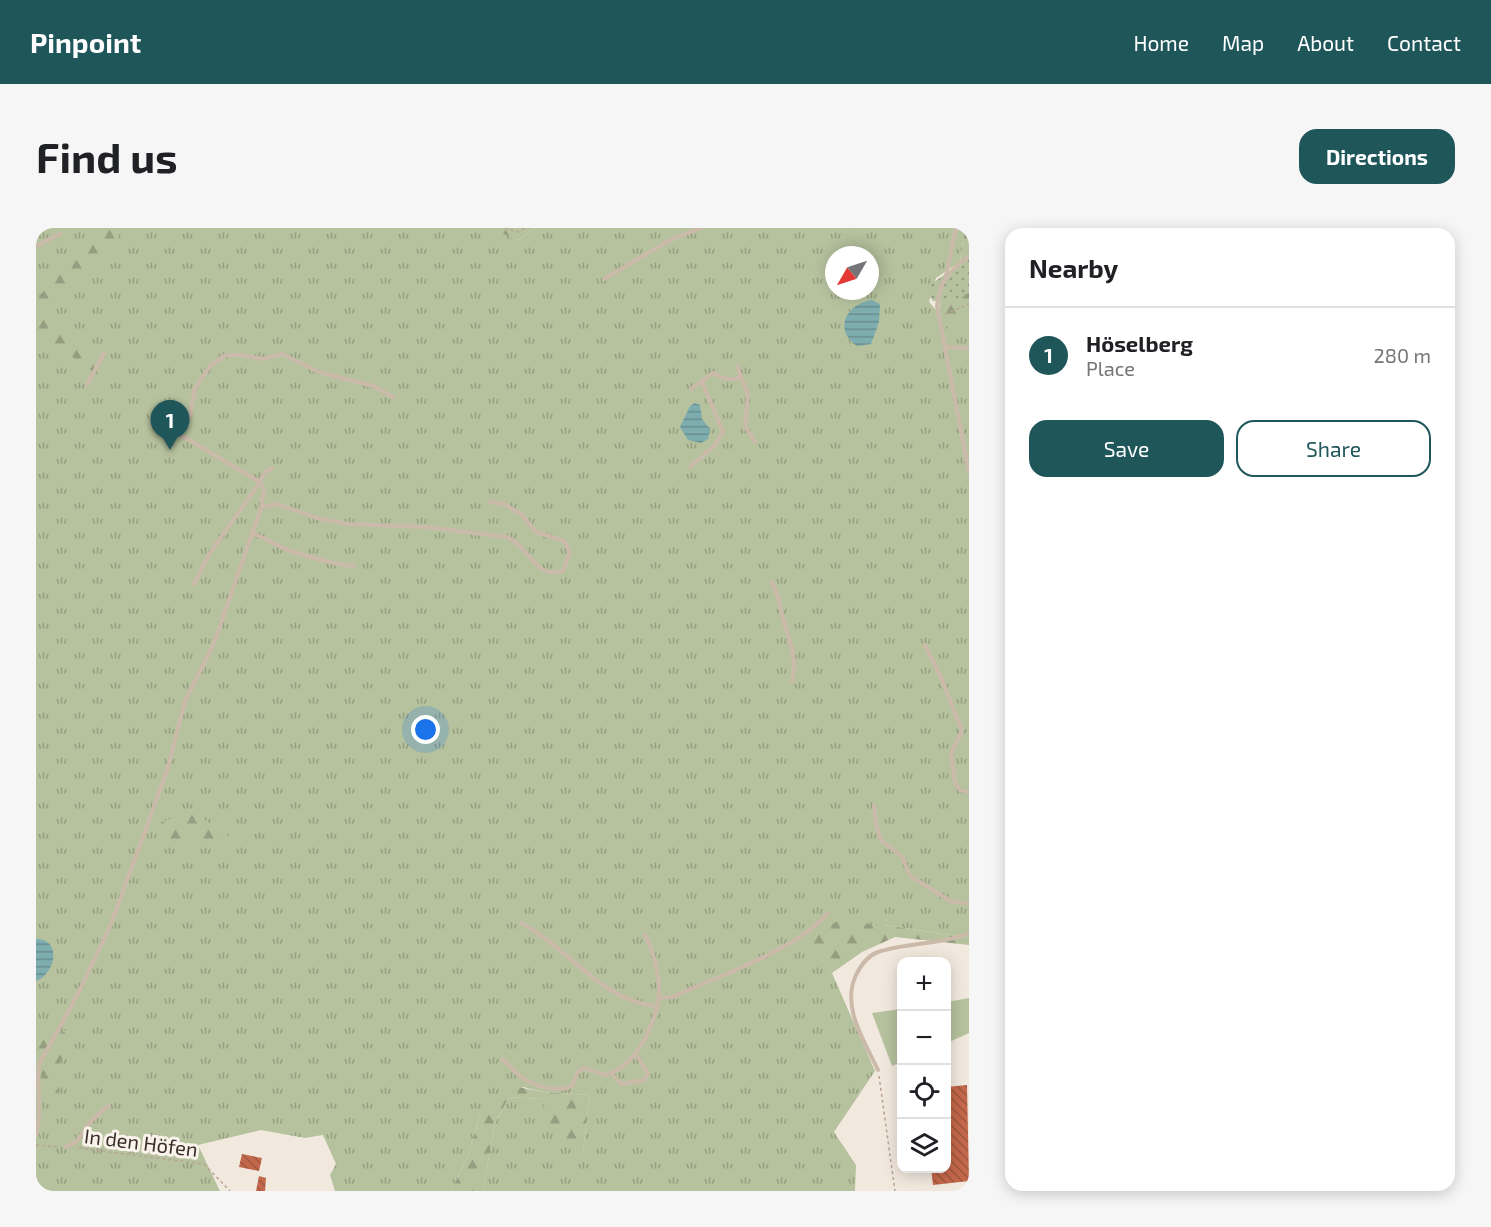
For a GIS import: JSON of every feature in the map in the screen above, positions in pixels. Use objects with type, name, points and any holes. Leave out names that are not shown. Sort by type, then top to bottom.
[{"type":"lane","points":[[604,279],[672,239],[701,228]]},
{"type":"lane","points":[[956,228],[945,276],[939,288],[939,321],[969,473]]},
{"type":"lane","points":[[36,246],[60,234]]},
{"type":"lane","points":[[945,276],[969,256]]},
{"type":"lane","points":[[945,347],[969,348]]},
{"type":"lane","points":[[87,386],[104,353]]},
{"type":"lane","points":[[36,1136],[39,1115],[37,1071],[39,1064],[78,994],[111,924],[167,771],[185,701],[214,643],[261,508],[264,490],[260,482],[177,435],[190,416],[195,388],[210,366],[226,355],[262,359],[282,354],[319,372],[373,386],[393,397]]},
{"type":"lane","points":[[736,366],[748,395],[745,426],[755,442]]},
{"type":"lane","points":[[691,389],[713,373],[735,380],[740,377]]},
{"type":"lane","points":[[690,467],[714,446],[723,432],[702,382]]},
{"type":"lane","points":[[194,584],[210,553],[264,473],[272,468]]},
{"type":"lane","points":[[261,508],[274,503],[317,518],[348,524],[426,527],[506,537],[516,542],[542,571],[552,574],[563,571],[570,553],[564,541],[536,532],[522,515],[504,504],[490,502]]},
{"type":"lane","points":[[251,533],[283,548],[332,564],[354,566]]},
{"type":"lane","points":[[772,582],[780,600],[792,642],[795,666],[792,681]]},
{"type":"lane","points":[[925,645],[941,677],[962,731],[951,753],[955,783],[960,790],[969,792]]},
{"type":"lane","points":[[874,805],[876,828],[881,840],[899,853],[910,876],[952,902],[969,903]]},
{"type":"lane","points":[[658,998],[673,997],[788,944],[814,929],[828,913]]},
{"type":"lane","points":[[521,923],[548,939],[572,962],[615,993],[642,1004],[656,1006]]},
{"type":"lane","points":[[878,1070],[851,1007],[849,989],[862,963],[877,953],[956,938],[969,933]]},
{"type":"lane","points":[[502,1059],[522,1078],[549,1088],[572,1086],[577,1073],[583,1068],[602,1074],[611,1073],[625,1063],[640,1045],[658,998],[657,970],[645,935]]},
{"type":"lane","points":[[611,1073],[621,1084],[644,1080],[648,1073],[638,1057]]},
{"type":"lane","points":[[66,1147],[77,1141],[90,1122],[109,1105]]},
{"type":"path","points":[[505,228],[517,232],[525,228]]},
{"type":"path","points":[[939,321],[946,313],[969,304]]},
{"type":"path","points":[[878,1070],[895,1191]]},
{"type":"path","name":"In den Höfen","points":[[36,1145],[204,1164],[230,1191]]},
{"type":"green space","points":[[36,228],[490,228],[518,240],[536,228],[965,228],[960,262],[936,278],[929,302],[948,323],[969,320],[969,938],[884,925],[805,935],[832,973],[875,1071],[834,1132],[856,1165],[855,1191],[483,1191],[495,1123],[509,1097],[541,1099],[583,1151],[590,1095],[544,1092],[523,1087],[480,1115],[467,1158],[451,1191],[335,1191],[330,1175],[336,1164],[323,1135],[305,1138],[261,1130],[198,1145],[220,1191],[36,1191]]},
{"type":"green space","points":[[102,228],[116,228],[119,237],[89,269],[45,306],[61,331],[104,360],[111,372],[99,376],[36,331],[36,298],[55,282],[62,265],[77,260],[95,232]]},
{"type":"green space","points":[[489,228],[536,228],[518,240]]},
{"type":"green space","points":[[965,228],[969,228],[969,320],[940,329],[939,288],[960,262]]},
{"type":"green space","points":[[969,257],[969,293],[954,300],[933,301],[928,294],[930,285]]},
{"type":"green space","points":[[193,812],[234,840],[174,846],[161,822]]},
{"type":"green space","points":[[839,921],[884,925],[969,938],[969,945],[895,937],[862,952],[832,973],[804,935]]},
{"type":"green space","points":[[969,998],[969,1033],[951,1041],[951,1011],[951,1001]]},
{"type":"green space","points":[[897,1010],[897,1064],[892,1066],[872,1013]]},
{"type":"green space","points":[[75,1026],[54,1077],[60,1091],[45,1099],[36,1040],[46,1040]]},
{"type":"green space","points":[[506,1085],[544,1092],[590,1095],[583,1152],[557,1141],[541,1099],[509,1097],[495,1123],[483,1191],[451,1191],[467,1158],[480,1115]]},
{"type":"water","points":[[872,300],[880,304],[879,322],[871,344],[857,346],[850,340],[844,325],[850,312],[863,302]]},
{"type":"water","points":[[695,403],[700,405],[702,419],[710,429],[708,439],[701,443],[688,440],[680,427],[690,406]]},
{"type":"water","points":[[36,939],[50,944],[53,957],[48,971],[36,981]]},
{"type":"building","points":[[967,1085],[969,1181],[933,1185],[932,1173],[951,1173],[951,1087]]},
{"type":"building","points":[[242,1154],[262,1158],[259,1171],[239,1167]]},
{"type":"building","points":[[259,1176],[266,1178],[265,1191],[256,1191]]},
{"type":"place","name":"Höselberg","points":[[170,450]]}]
